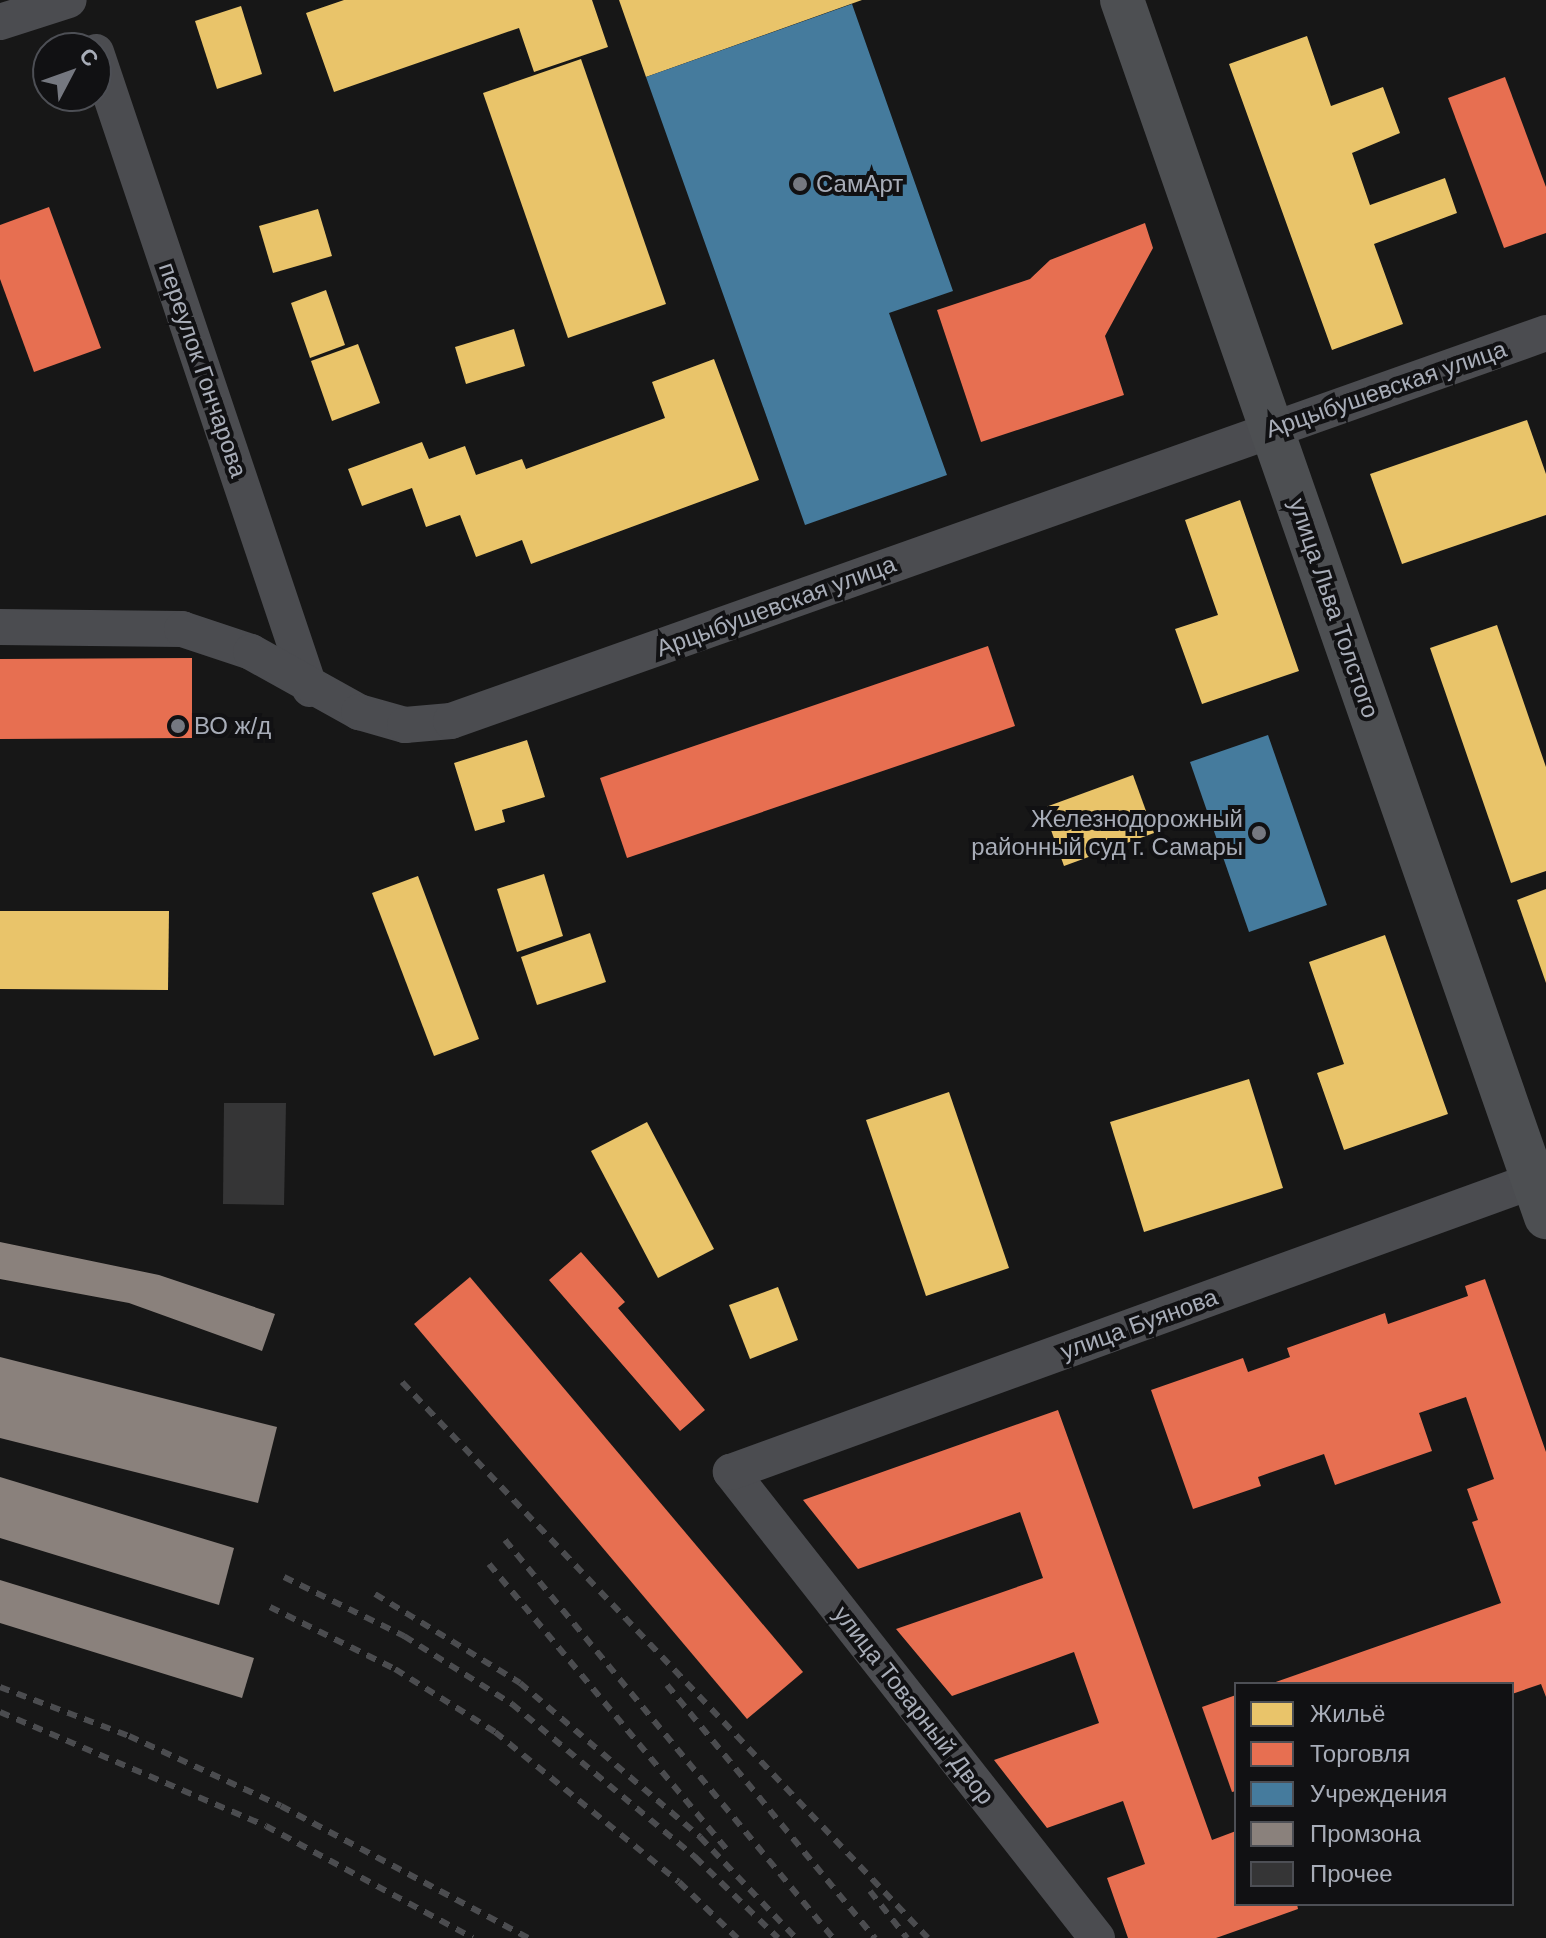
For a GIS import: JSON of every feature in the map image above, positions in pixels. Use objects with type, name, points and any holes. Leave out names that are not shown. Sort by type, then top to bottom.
[{"type":"main road","name":"улица Льва Толстого","points":[[1122,0],[1542,1191]]},
{"type":"street","points":[[0,22],[69,0]]},
{"type":"street","name":"переулок Гончарова","points":[[79,0],[89,32]]},
{"type":"street","name":"переулок Гончарова","points":[[112,101],[310,689]]},
{"type":"street","name":"Арцыбушевская улица","points":[[0,627],[182,629],[251,652],[310,689],[405,725],[451,721],[1546,333]]},
{"type":"street","name":"улица Буянова","points":[[731,1472],[1542,1191]]},
{"type":"street","name":"улица Товарный Двор","points":[[731,1472],[1097,1938]]},
{"type":"building: Жильё","points":[[344,0],[592,0],[608,47],[534,72],[519,28],[334,92],[306,13]]},
{"type":"building: Жильё","points":[[619,0],[862,0],[646,77]]},
{"type":"building: Жильё","points":[[241,6],[262,74],[217,89],[195,21]]},
{"type":"building: Жильё","points":[[1307,36],[1331,106],[1383,87],[1400,133],[1352,153],[1370,205],[1445,178],[1457,213],[1374,244],[1403,324],[1332,350],[1229,64]]},
{"type":"building: Жильё","points":[[581,59],[666,304],[568,338],[483,93]]},
{"type":"building: Жильё","points":[[318,209],[332,256],[273,273],[259,226]]},
{"type":"building: Жильё","points":[[326,290],[345,345],[310,358],[291,303]]},
{"type":"building: Жильё","points":[[514,329],[525,366],[466,384],[455,347]]},
{"type":"building: Жильё","points":[[358,344],[380,403],[332,421],[311,361]]},
{"type":"building: Жильё","points":[[714,359],[759,480],[531,564],[522,540],[476,557],[460,515],[426,527],[412,488],[362,506],[348,469],[422,442],[429,459],[465,446],[476,475],[522,459],[526,469],[665,418],[652,382]]},
{"type":"building: Жильё","points":[[1527,420],[1546,474],[1546,515],[1402,564],[1370,474]]},
{"type":"building: Жильё","points":[[1240,500],[1299,671],[1202,704],[1175,629],[1218,615],[1185,520]]},
{"type":"building: Жильё","points":[[1497,625],[1546,767],[1546,871],[1511,883],[1430,648]]},
{"type":"building: Жильё","points":[[527,740],[545,797],[502,810],[505,822],[475,831],[454,763]]},
{"type":"building: Жильё","points":[[1133,775],[1154,833],[1064,866],[1043,808]]},
{"type":"building: Жильё","points":[[544,874],[563,936],[517,952],[497,889]]},
{"type":"building: Жильё","points":[[418,876],[479,1039],[434,1056],[372,893]]},
{"type":"building: Жильё","points":[[1546,889],[1546,983],[1517,900]]},
{"type":"building: Жильё","points":[[0,911],[169,911],[168,990],[0,989]]},
{"type":"building: Жильё","points":[[590,933],[606,982],[537,1005],[521,957]]},
{"type":"building: Жильё","points":[[1385,935],[1448,1114],[1344,1150],[1317,1073],[1344,1064],[1309,962]]},
{"type":"building: Жильё","points":[[1249,1079],[1283,1188],[1144,1232],[1110,1122]]},
{"type":"building: Жильё","points":[[949,1092],[1009,1268],[926,1296],[866,1120]]},
{"type":"building: Жильё","points":[[647,1122],[714,1249],[658,1278],[591,1151]]},
{"type":"building: Жильё","points":[[778,1287],[798,1340],[750,1359],[729,1305]]},
{"type":"building: Торговля","points":[[1505,77],[1546,187],[1546,233],[1504,248],[1448,98]]},
{"type":"building: Торговля","points":[[49,207],[101,348],[34,372],[0,279],[0,225]]},
{"type":"building: Торговля","points":[[1145,223],[1153,248],[1105,336],[1124,395],[981,442],[937,310],[1030,279],[1050,260]]},
{"type":"building: Торговля","points":[[988,646],[1015,726],[627,858],[600,778]]},
{"type":"building: Торговля","points":[[192,658],[192,738],[0,739],[0,659]]},
{"type":"building: Торговля","points":[[581,1252],[625,1302],[618,1308],[705,1410],[680,1431],[549,1280]]},
{"type":"building: Торговля","points":[[470,1277],[803,1672],[747,1719],[414,1324]]},
{"type":"building: Торговля","points":[[1485,1279],[1546,1452],[1546,1697],[1541,1684],[1514,1693],[1514,1682],[1276,1682],[1501,1603],[1472,1522],[1478,1520],[1467,1489],[1494,1479],[1466,1397],[1419,1413],[1432,1451],[1335,1485],[1324,1454],[1258,1477],[1261,1486],[1193,1509],[1151,1390],[1243,1358],[1248,1372],[1290,1357],[1287,1348],[1385,1313],[1388,1324],[1468,1296],[1465,1286]]},
{"type":"building: Торговля","points":[[1058,1410],[1212,1840],[1234,1832],[1234,1906],[1297,1906],[1298,1909],[1216,1938],[1128,1938],[1107,1878],[1145,1864],[1123,1801],[1047,1828],[994,1760],[1099,1723],[1074,1652],[952,1696],[896,1629],[1043,1578],[1020,1512],[858,1569],[803,1500]]},
{"type":"building: Торговля","points":[[1234,1696],[1234,1792],[1232,1792],[1202,1707]]},
{"type":"building: Учреждения","name":"СамАрт","points":[[852,4],[953,291],[889,313],[947,475],[805,525],[646,77]]},
{"type":"building: Учреждения","name":"Железнодорожный районный суд г. Самары","points":[[1268,735],[1327,905],[1249,932],[1190,762]]},
{"type":"building: Промзона","points":[[0,1242],[159,1275],[275,1314],[262,1351],[129,1303],[0,1279]]},
{"type":"building: Промзона","points":[[0,1357],[277,1427],[258,1503],[0,1438]]},
{"type":"building: Промзона","points":[[0,1477],[234,1548],[219,1605],[0,1538]]},
{"type":"building: Промзона","points":[[0,1580],[254,1658],[242,1698],[0,1623]]},
{"type":"building: Прочее","points":[[224,1103],[286,1103],[284,1205],[223,1204]]},
{"type":"railway","points":[[402,1382],[928,1938]]},
{"type":"railway","points":[[505,1540],[833,1938]]},
{"type":"railway","points":[[489,1564],[729,1852]]},
{"type":"railway","points":[[284,1577],[404,1636],[512,1704],[695,1857],[778,1938]]},
{"type":"railway","points":[[375,1594],[520,1683],[700,1837],[796,1938]]},
{"type":"railway","points":[[270,1607],[395,1669],[495,1732],[679,1882],[737,1938]]},
{"type":"railway","points":[[667,1685],[875,1938]]},
{"type":"railway","points":[[0,1687],[129,1736],[281,1806],[528,1938]]},
{"type":"railway","points":[[0,1712],[266,1826],[473,1938]]},
{"type":"railway","points":[[870,1891],[907,1938]]},
{"type":"place","name":"СамАрт","points":[[800,184]]},
{"type":"place","name":"ВО ж/д","points":[[178,726]]},
{"type":"place","name":"Железнодорожный районный суд г. Самары","points":[[1259,833]]}]
